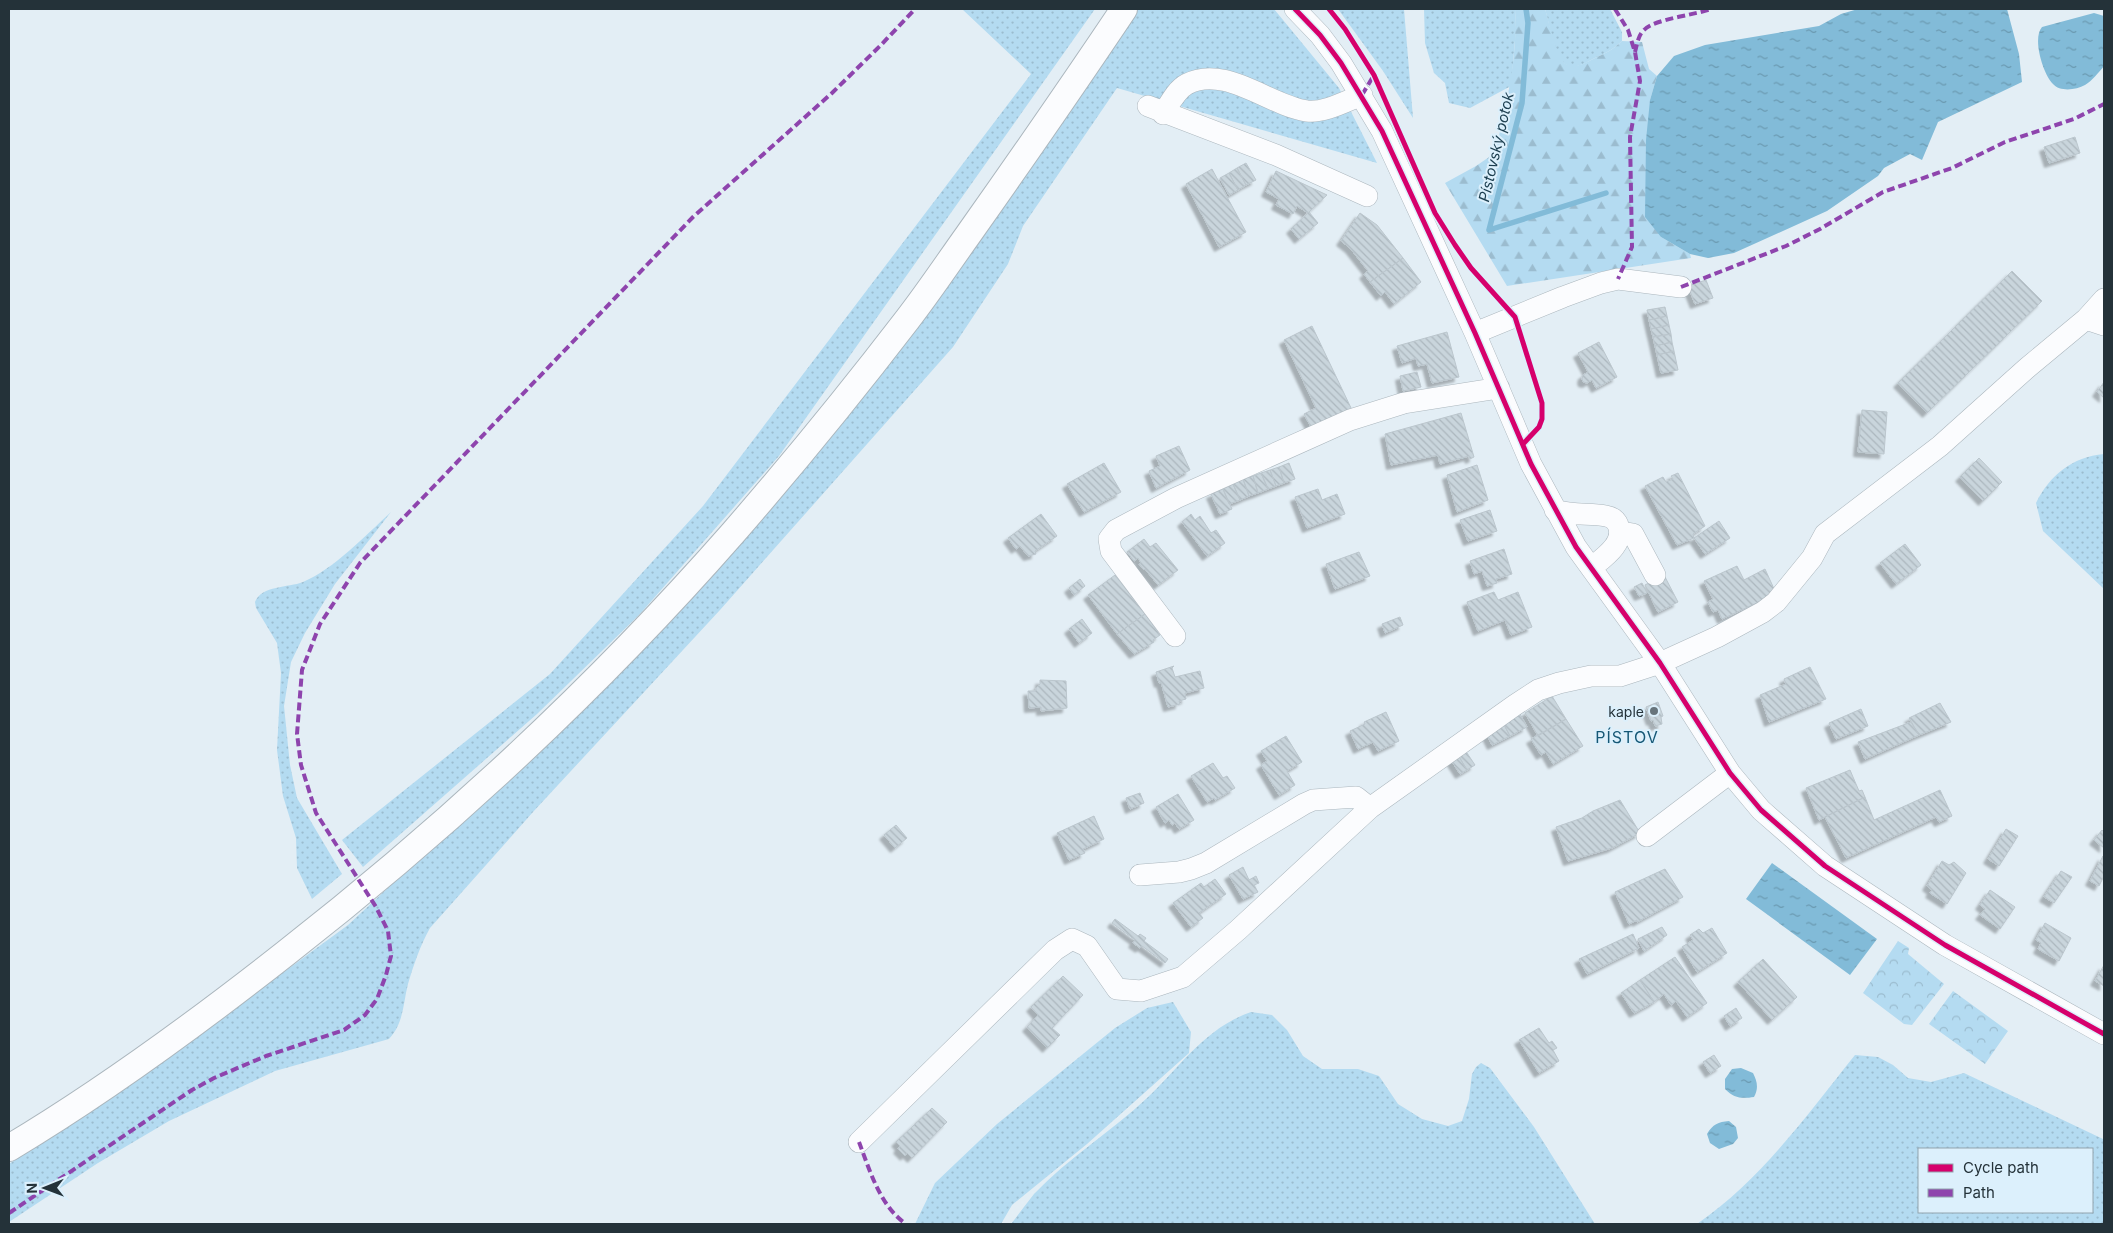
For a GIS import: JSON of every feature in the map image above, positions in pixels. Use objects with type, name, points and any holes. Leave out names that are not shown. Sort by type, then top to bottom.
[{"type":"main road","points":[[9,1148],[140,1062],[233,995],[339,911],[456,812],[550,724],[642,632],[731,535],[802,452],[909,317],[1036,140],[1124,9]]},
{"type":"street","points":[[1295,9],[1320,35],[1362,95],[1382,131],[1475,333],[1531,464],[1576,547],[1627,615],[1730,773],[1760,810],[1825,866],[1945,945],[2104,1034]]},
{"type":"street","points":[[1362,95],[1328,108],[1309,112],[1290,108],[1219,79],[1204,78],[1187,84],[1156,110],[1276,155],[1367,196]]},
{"type":"street","points":[[1475,333],[1563,296],[1618,279],[1681,287]]},
{"type":"street","points":[[859,1142],[1056,950],[1072,939],[1087,946],[1117,989],[1141,990],[1183,977],[1238,930],[1370,808],[1515,704],[1538,690],[1559,683],[1590,676],[1620,676],[1660,664],[1717,637],[1763,612],[1776,602],[1812,558],[1825,534],[1940,446],[2026,368],[2095,322],[2104,299]]},
{"type":"street","points":[[1175,636],[1110,552],[1109,539],[1116,530],[1176,498],[1350,420],[1404,403],[1499,388]]},
{"type":"street","points":[[1556,510],[1575,515],[1607,516],[1616,520],[1621,532],[1619,540],[1591,568]]},
{"type":"street","points":[[1621,532],[1633,534],[1655,575]]},
{"type":"street","points":[[1647,836],[1730,773]]},
{"type":"street","points":[[1140,874],[1192,869],[1313,800],[1356,797],[1370,808]]},
{"type":"green space","points":[[962,9],[1095,9],[779,456],[639,615],[537,714],[363,867],[342,840],[550,674],[703,506],[1031,74]]},
{"type":"green space","points":[[1138,9],[1274,9],[1339,88],[1377,163],[1117,88],[1023,226],[1008,264],[953,347],[720,610],[533,812],[430,928],[420,948],[408,984],[398,1026],[389,1039],[275,1071],[169,1121],[98,1163],[9,1222],[9,1164],[137,1080],[348,925],[616,676],[910,333]]},
{"type":"green space","points":[[1338,9],[1404,9],[1413,118],[1383,71]]},
{"type":"green space","points":[[1424,9],[1515,9],[1516,29],[1511,86],[1470,108],[1449,103],[1445,83],[1434,73],[1425,43]]},
{"type":"green space","points":[[1515,9],[1545,9],[1560,57],[1568,65],[1575,66],[1584,63],[1609,51],[1622,41],[1642,42],[1649,69],[1657,76],[1650,100],[1661,237],[1690,254],[1691,258],[1507,286],[1445,183],[1495,153],[1513,64]]},
{"type":"green space","points":[[1545,9],[1610,9],[1622,32],[1622,41],[1609,51],[1583,64],[1567,65],[1560,59],[1557,53]]},
{"type":"green space","points":[[2104,454],[2104,589],[2043,531],[2036,503],[2048,484],[2063,469],[2082,459]]},
{"type":"green space","points":[[391,512],[335,584],[305,633],[291,662],[284,706],[290,765],[297,798],[342,874],[312,899],[297,868],[296,838],[283,796],[277,750],[281,673],[277,643],[256,608],[255,602],[258,597],[269,590],[303,582],[326,569],[349,551]]},
{"type":"green space","points":[[1898,941],[1909,948],[1908,954],[1944,984],[1912,1025],[1904,1024],[1863,993]]},
{"type":"green space","points":[[1953,991],[2008,1031],[1985,1064],[1929,1024]]},
{"type":"green space","points":[[1173,1002],[1191,1032],[1189,1053],[1087,1144],[1012,1205],[1001,1224],[915,1224],[935,1183],[997,1124],[1115,1028],[1147,1008]]},
{"type":"green space","points":[[1251,1012],[1272,1015],[1287,1030],[1303,1056],[1322,1069],[1358,1069],[1379,1076],[1398,1104],[1422,1119],[1448,1126],[1462,1121],[1469,1099],[1472,1074],[1476,1067],[1481,1063],[1490,1068],[1534,1127],[1595,1224],[1011,1224],[1034,1194],[1047,1181],[1147,1098],[1194,1049],[1220,1028]]},
{"type":"green space","points":[[1855,1055],[1878,1057],[1893,1065],[1908,1078],[1931,1082],[1964,1073],[2104,1140],[2104,1224],[1697,1224],[1763,1167]]},
{"type":"water","points":[[1858,9],[2007,9],[2019,54],[2022,82],[1938,122],[1922,160],[1910,154],[1884,168],[1878,176],[1827,211],[1734,253],[1708,258],[1690,254],[1661,237],[1645,217],[1646,140],[1650,100],[1657,76],[1674,56],[1705,45],[1819,26],[1841,14]]},
{"type":"water","points":[[2094,13],[2104,16],[2104,66],[2090,81],[2081,87],[2068,89],[2056,87],[2049,79],[2042,64],[2038,47],[2039,32],[2042,27]]},
{"type":"water","points":[[1772,863],[1877,939],[1850,975],[1746,899]]},
{"type":"water","points":[[1741,1068],[1753,1073],[1757,1088],[1754,1097],[1738,1097],[1725,1089],[1725,1079],[1732,1069]]},
{"type":"water","points":[[1729,1121],[1736,1127],[1738,1138],[1733,1144],[1719,1149],[1710,1143],[1707,1134],[1716,1124]]},
{"type":"building","points":[[2075,137],[2080,153],[2049,163],[2044,147]]},
{"type":"building","points":[[1246,163],[1256,180],[1246,185],[1237,168]]},
{"type":"building","points":[[1237,168],[1246,185],[1238,190],[1229,173]]},
{"type":"building","points":[[1212,169],[1246,232],[1219,247],[1186,184]]},
{"type":"building","points":[[1276,171],[1327,195],[1308,213],[1297,206],[1293,214],[1276,205],[1279,199],[1266,192]]},
{"type":"building","points":[[1229,173],[1238,190],[1229,195],[1220,178]]},
{"type":"building","points":[[1309,212],[1318,223],[1299,239],[1291,229]]},
{"type":"building","points":[[1360,213],[1377,225],[1403,258],[1370,282],[1364,274],[1368,271],[1350,248],[1341,241]]},
{"type":"building","points":[[1403,258],[1421,282],[1394,304],[1385,292],[1381,296],[1370,282]]},
{"type":"building","points":[[2012,271],[2042,301],[1927,413],[1898,383]]},
{"type":"building","points":[[1706,280],[1713,298],[1695,304],[1688,286]]},
{"type":"building","points":[[1665,307],[1667,316],[1649,320],[1647,310]]},
{"type":"building","points":[[1667,316],[1669,325],[1651,329],[1649,320]]},
{"type":"building","points":[[1669,325],[1671,334],[1653,337],[1651,329]]},
{"type":"building","points":[[1312,326],[1352,410],[1312,429],[1304,414],[1316,408],[1284,340]]},
{"type":"building","points":[[1447,332],[1459,377],[1432,383],[1427,364],[1418,366],[1416,358],[1402,363],[1397,346]]},
{"type":"building","points":[[1671,334],[1672,342],[1655,346],[1653,337]]},
{"type":"building","points":[[1599,342],[1617,377],[1596,388],[1592,380],[1587,383],[1583,382],[1583,375],[1588,372],[1578,353]]},
{"type":"building","points":[[1672,342],[1674,351],[1657,355],[1655,346]]},
{"type":"building","points":[[1674,351],[1678,370],[1661,373],[1657,355]]},
{"type":"building","points":[[1417,372],[1421,387],[1403,391],[1400,376]]},
{"type":"building","points":[[2104,382],[2104,398],[2097,392]]},
{"type":"building","points":[[1862,410],[1887,412],[1884,454],[1858,452]]},
{"type":"building","points":[[1461,413],[1474,457],[1470,459],[1469,456],[1440,464],[1438,455],[1391,465],[1385,434]]},
{"type":"building","points":[[1179,446],[1190,470],[1156,488],[1149,471],[1160,466],[1156,456]]},
{"type":"building","points":[[1979,458],[2002,482],[1983,501],[1960,477]]},
{"type":"building","points":[[1104,463],[1121,492],[1084,512],[1067,484]]},
{"type":"building","points":[[1289,463],[1295,479],[1284,483],[1279,467]]},
{"type":"building","points":[[1477,465],[1488,500],[1457,512],[1447,475]]},
{"type":"building","points":[[1279,467],[1284,483],[1276,486],[1270,470]]},
{"type":"building","points":[[1270,470],[1276,486],[1268,489],[1261,473]]},
{"type":"building","points":[[1261,473],[1268,489],[1258,493],[1253,476]]},
{"type":"building","points":[[1678,473],[1705,526],[1693,534],[1694,538],[1677,545],[1645,486],[1663,477],[1666,482],[1673,479],[1671,476]]},
{"type":"building","points":[[1253,476],[1258,493],[1249,496],[1243,479]]},
{"type":"building","points":[[1243,479],[1249,496],[1240,500],[1233,484]]},
{"type":"building","points":[[1233,484],[1240,500],[1229,504],[1223,489]]},
{"type":"building","points":[[1223,489],[1232,509],[1220,514],[1211,494]]},
{"type":"building","points":[[1318,489],[1322,500],[1337,494],[1345,514],[1307,528],[1295,497]]},
{"type":"building","points":[[1490,510],[1497,531],[1468,541],[1460,520]]},
{"type":"building","points":[[1041,514],[1057,536],[1035,551],[1036,554],[1028,556],[1020,546],[1016,549],[1008,538]]},
{"type":"building","points":[[1191,514],[1195,520],[1200,516],[1211,533],[1216,530],[1225,543],[1207,556],[1182,522]]},
{"type":"building","points":[[1719,521],[1730,538],[1705,554],[1694,538]]},
{"type":"building","points":[[1144,539],[1150,547],[1156,543],[1178,570],[1158,585],[1139,564],[1141,563],[1138,558],[1134,561],[1127,552]]},
{"type":"building","points":[[1905,544],[1921,565],[1896,584],[1880,563]]},
{"type":"building","points":[[1504,549],[1512,574],[1496,579],[1497,583],[1487,586],[1482,571],[1474,574],[1470,561]]},
{"type":"building","points":[[1359,552],[1370,576],[1335,589],[1326,564]]},
{"type":"building","points":[[1737,566],[1744,580],[1765,569],[1775,591],[1761,601],[1722,619],[1718,610],[1713,612],[1708,602],[1713,599],[1704,581]]},
{"type":"building","points":[[1115,575],[1145,614],[1117,634],[1088,595]]},
{"type":"building","points":[[1664,575],[1678,602],[1658,612],[1645,585]]},
{"type":"building","points":[[1080,579],[1085,586],[1074,595],[1069,588]]},
{"type":"building","points":[[1642,583],[1647,593],[1639,596],[1634,587]]},
{"type":"building","points":[[1494,592],[1498,600],[1518,592],[1532,627],[1511,635],[1505,620],[1478,631],[1467,602]]},
{"type":"building","points":[[1145,614],[1160,635],[1153,640],[1154,642],[1134,654],[1117,634]]},
{"type":"building","points":[[1400,617],[1403,625],[1385,633],[1382,624]]},
{"type":"building","points":[[1082,619],[1092,633],[1079,643],[1069,629]]},
{"type":"building","points":[[1174,666],[1172,668],[1175,677],[1200,671],[1204,688],[1185,693],[1186,699],[1179,701],[1180,704],[1168,707],[1156,672]]},
{"type":"building","points":[[1810,667],[1826,699],[1769,722],[1760,695],[1786,684],[1784,679]]},
{"type":"building","points":[[1040,680],[1066,681],[1067,708],[1041,711],[1041,707],[1029,708],[1028,691],[1036,691]]},
{"type":"building","points":[[1552,696],[1566,719],[1538,736],[1525,713]]},
{"type":"building","name":"kaple","points":[[1658,702],[1663,716],[1661,717],[1662,724],[1655,726],[1646,707]]},
{"type":"building","points":[[1940,703],[1951,722],[1919,735],[1909,718]]},
{"type":"building","points":[[1861,709],[1868,726],[1836,739],[1829,723]]},
{"type":"building","points":[[1386,712],[1399,741],[1378,751],[1373,742],[1358,749],[1350,731]]},
{"type":"building","points":[[1519,712],[1527,727],[1510,736],[1502,721]]},
{"type":"building","points":[[1566,719],[1583,746],[1553,764],[1546,752],[1541,755],[1531,739]]},
{"type":"building","points":[[1502,721],[1510,736],[1492,745],[1485,731]]},
{"type":"building","points":[[1911,722],[1919,735],[1865,759],[1858,742]]},
{"type":"building","points":[[1286,736],[1302,762],[1287,771],[1295,785],[1279,795],[1261,765],[1267,761],[1261,751]]},
{"type":"building","points":[[1465,750],[1475,765],[1467,770],[1458,755]]},
{"type":"building","points":[[1458,755],[1467,770],[1460,774],[1451,760]]},
{"type":"building","points":[[1213,763],[1223,778],[1227,776],[1235,788],[1215,800],[1214,798],[1207,802],[1191,776]]},
{"type":"building","points":[[1850,770],[1859,791],[1862,790],[1865,797],[1819,820],[1806,788]]},
{"type":"building","points":[[1940,790],[1952,816],[1939,822],[1936,817],[1846,858],[1825,817],[1865,797],[1874,820]]},
{"type":"building","points":[[1140,793],[1144,803],[1130,809],[1126,798]]},
{"type":"building","points":[[1178,794],[1194,820],[1179,829],[1175,823],[1172,825],[1169,820],[1165,823],[1156,807]]},
{"type":"building","points":[[1620,800],[1640,833],[1612,848],[1568,861],[1556,827],[1582,818],[1593,811]]},
{"type":"building","points":[[1094,816],[1104,839],[1083,849],[1085,853],[1069,860],[1057,833]]},
{"type":"building","points":[[896,825],[907,838],[895,848],[884,835]]},
{"type":"building","points":[[2006,829],[2018,836],[1999,866],[1988,859]]},
{"type":"building","points":[[2102,830],[2104,832],[2104,848],[2094,840]]},
{"type":"building","points":[[2103,856],[2104,876],[2099,886],[2090,881]]},
{"type":"building","points":[[1942,861],[1949,865],[1954,862],[1966,873],[1947,904],[1930,893],[1932,890],[1927,886]]},
{"type":"building","points":[[1243,867],[1249,880],[1256,876],[1259,883],[1254,885],[1258,892],[1243,899],[1229,875]]},
{"type":"building","points":[[1665,869],[1683,897],[1637,922],[1637,920],[1629,924],[1615,892]]},
{"type":"building","points":[[2061,871],[2072,877],[2054,903],[2044,897]]},
{"type":"building","points":[[1215,879],[1226,894],[1199,913],[1203,918],[1191,927],[1173,903],[1201,883],[1204,887]]},
{"type":"building","points":[[1990,890],[2015,907],[2000,929],[1980,915],[1985,909],[1980,905]]},
{"type":"building","points":[[1115,919],[1138,936],[1140,934],[1146,938],[1144,941],[1168,959],[1165,963],[1142,946],[1140,948],[1133,943],[1135,940],[1112,923]]},
{"type":"building","points":[[2045,923],[2071,938],[2059,961],[2038,949],[2041,943],[2036,940]]},
{"type":"building","points":[[1662,927],[1667,935],[1644,951],[1638,939]]},
{"type":"building","points":[[1712,928],[1727,953],[1697,972],[1682,947],[1693,940],[1690,935],[1699,929],[1703,933]]},
{"type":"building","points":[[1633,934],[1639,948],[1587,974],[1579,959]]},
{"type":"building","points":[[1675,957],[1707,1003],[1687,1017],[1676,1001],[1671,1005],[1664,994],[1654,1002],[1640,980]]},
{"type":"building","points":[[1763,959],[1797,997],[1772,1020],[1738,982]]},
{"type":"building","points":[[2104,965],[2104,986],[2095,981]]},
{"type":"building","points":[[1063,976],[1083,995],[1052,1028],[1060,1035],[1047,1048],[1027,1027],[1038,1015],[1031,1007]]},
{"type":"building","points":[[1640,980],[1654,1002],[1634,1013],[1621,993]]},
{"type":"building","points":[[1736,1008],[1742,1018],[1730,1026],[1724,1016]]},
{"type":"building","points":[[1539,1028],[1549,1043],[1552,1041],[1557,1048],[1553,1050],[1559,1061],[1539,1073],[1519,1040]]},
{"type":"building","points":[[1714,1055],[1721,1066],[1710,1073],[1703,1062]]},
{"type":"building","points":[[932,1108],[947,1122],[912,1158],[907,1153],[905,1156],[898,1149],[900,1146],[896,1142]]},
{"type":"waterway","name":"Pístovský potok","points":[[1489,230],[1522,103],[1528,23],[1526,9]]},
{"type":"waterway","points":[[1489,230],[1606,193]]},
{"type":"marked path","points":[[9,1213],[192,1090],[214,1078],[266,1056],[344,1030],[365,1015],[377,999],[386,975],[391,956],[388,931],[376,907],[316,813],[301,765],[297,734],[302,670],[320,624],[360,563],[693,217],[832,93],[915,9]]},
{"type":"marked path","points":[[1615,9],[1628,30],[1635,52],[1640,81],[1630,137],[1632,247],[1618,279]]},
{"type":"marked path","points":[[1635,52],[1640,35],[1649,26],[1665,20],[1711,9]]},
{"type":"marked path","points":[[1362,95],[1374,75]]},
{"type":"marked path","points":[[1681,287],[1786,246],[1820,229],[1883,192],[1952,168],[2005,142],[2074,119],[2104,104]]},
{"type":"marked path","points":[[859,1142],[883,1198],[889,1208],[906,1224]]},
{"type":"cycle path","points":[[1295,9],[1320,35],[1341,63],[1382,131],[1475,333],[1531,464],[1576,547],[1660,663],[1730,773],[1761,810],[1825,866],[1945,945],[2104,1034]]},
{"type":"cycle path","points":[[1329,9],[1345,29],[1374,75],[1435,213],[1471,268],[1515,317],[1542,403],[1542,419],[1539,427],[1523,444]]},
{"type":"place","name":"kaple","points":[[1654,711]]},
{"type":"district","name":"PÍSTOV","points":[[1627,737]]}]
